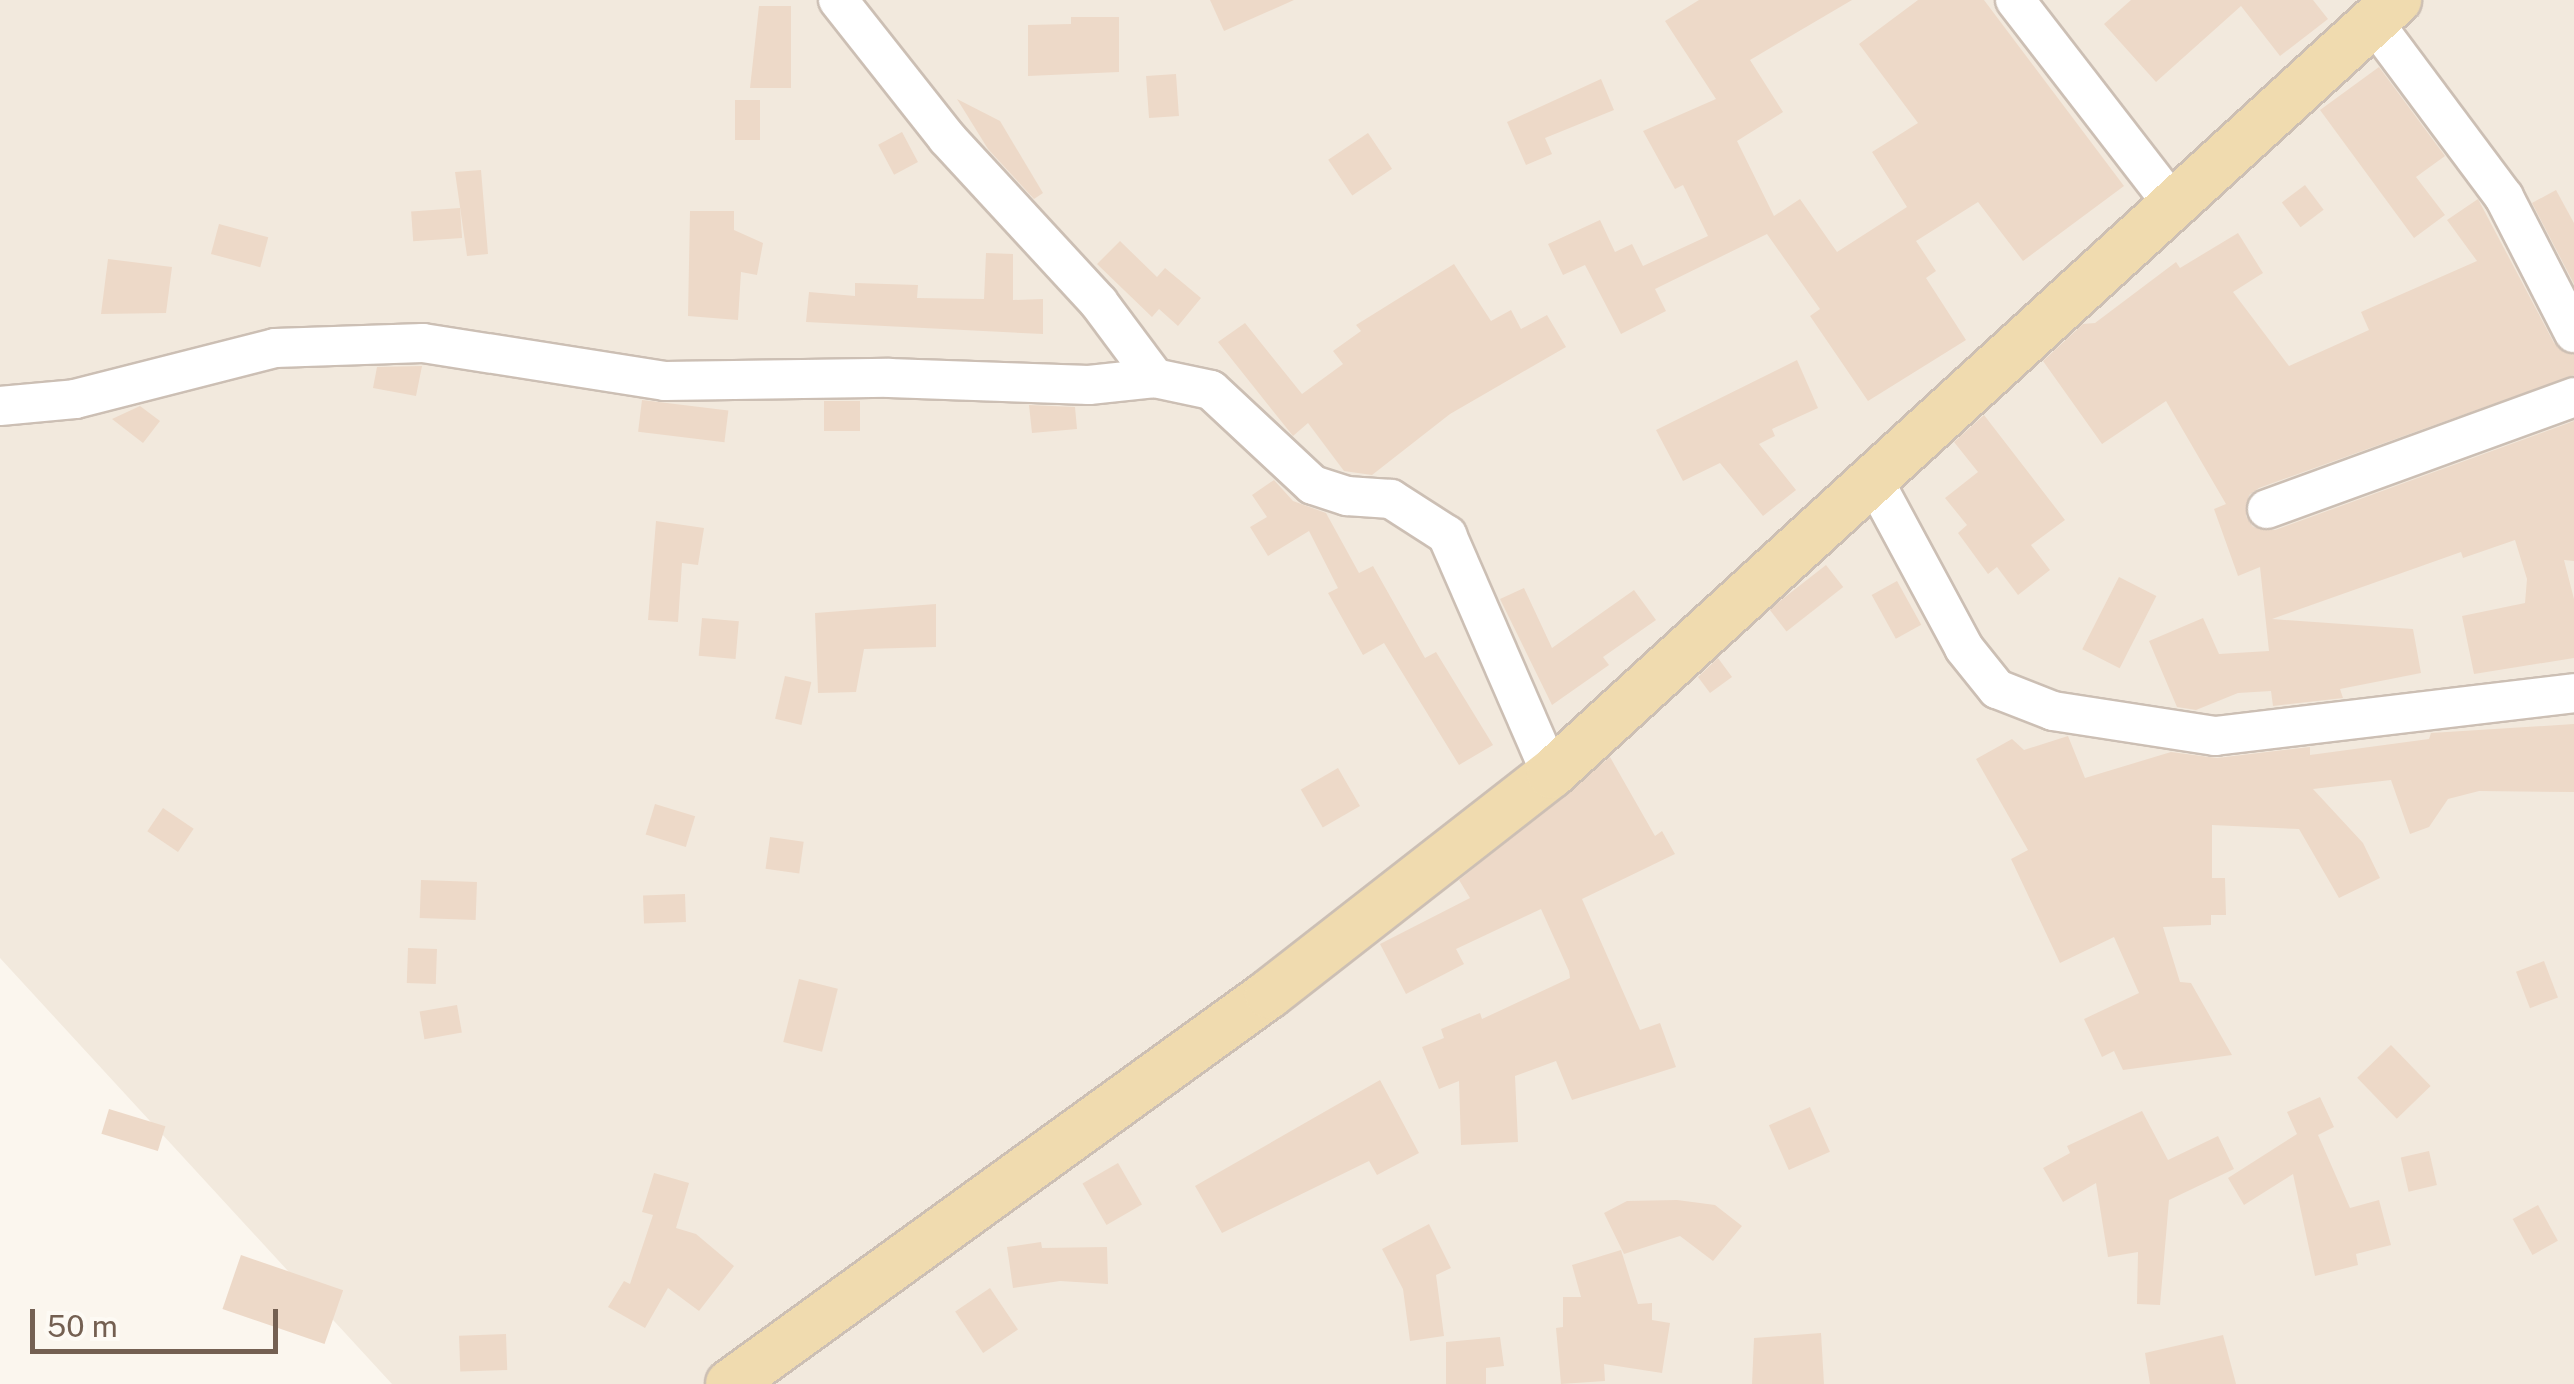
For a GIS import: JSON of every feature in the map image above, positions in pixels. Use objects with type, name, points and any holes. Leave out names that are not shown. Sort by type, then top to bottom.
[{"type":"main road","points":[[730,1384],[1269,994],[1551,774],[1871,475],[2176,208],[2384,10]]},
{"type":"street","points":[[838,0],[947,138],[1099,303],[1155,378]]},
{"type":"street","points":[[2015,0],[2176,208]]},
{"type":"street","points":[[2384,10],[2504,198],[2574,333]]},
{"type":"street","points":[[0,406],[75,398],[275,348],[423,343],[665,381],[1088,385],[1155,378],[1210,390],[1313,485],[1347,496],[1391,499],[1447,536],[1551,774]]},
{"type":"street","points":[[2267,509],[2574,397]]},
{"type":"street","points":[[1871,475],[1964,648],[1997,688],[2053,712],[2215,736],[2574,692]]},
{"type":"shaded area","points":[[0,0],[2574,0],[2574,1384],[392,1384],[0,958]]},
{"type":"building","points":[[1210,0],[1294,0],[1224,31]]},
{"type":"building","points":[[1699,0],[1852,0],[1750,60],[1783,112],[1737,141],[1774,216],[1800,199],[1837,252],[1907,207],[1872,152],[1918,123],[1859,44],[1918,0],[1984,0],[2124,186],[2023,261],[1978,202],[1916,241],[1936,271],[1926,278],[1966,340],[1868,401],[1810,316],[1820,309],[1767,234],[1655,289],[1666,311],[1621,334],[1585,265],[1563,275],[1548,244],[1600,220],[1615,252],[1632,244],[1643,266],[1708,236],[1683,185],[1675,189],[1643,131],[1716,99],[1665,21]]},
{"type":"building","points":[[2131,0],[2313,0],[2328,19],[2280,56],[2241,6],[2156,82],[2104,24]]},
{"type":"building","points":[[759,6],[791,6],[791,88],[750,88]]},
{"type":"building","points":[[1071,17],[1119,17],[1119,72],[1028,76],[1028,25],[1071,24]]},
{"type":"building","points":[[2379,67],[2445,156],[2416,177],[2445,215],[2414,238],[2320,110]]},
{"type":"building","points":[[1176,74],[1179,116],[1149,118],[1146,76]]},
{"type":"building","points":[[1601,79],[1614,110],[1545,138],[1552,154],[1526,165],[1507,122]]},
{"type":"building","points":[[957,99],[1000,121],[1043,193],[1034,199],[988,149]]},
{"type":"building","points":[[735,100],[760,100],[760,140],[735,140]]},
{"type":"building","points":[[902,132],[918,162],[894,175],[878,145]]},
{"type":"building","points":[[1368,133],[1392,169],[1352,195],[1328,160]]},
{"type":"building","points":[[481,170],[488,254],[467,256],[455,172]]},
{"type":"building","points":[[2305,185],[2324,210],[2300,227],[2282,202]]},
{"type":"building","points":[[2556,190],[2574,223],[2574,284],[2532,203]]},
{"type":"building","points":[[2478,199],[2554,343],[2574,355],[2574,375],[2259,488],[2249,495],[2246,516],[2253,527],[2275,530],[2574,421],[2574,561],[2564,560],[2574,599],[2574,658],[2474,674],[2462,616],[2525,603],[2527,579],[2515,540],[2463,558],[2461,552],[2272,619],[2413,629],[2421,673],[2340,689],[2343,698],[2273,706],[2271,691],[2238,693],[2196,710],[2177,707],[2149,641],[2203,618],[2219,654],[2269,651],[2260,567],[2238,576],[2214,509],[2226,504],[2166,401],[2102,444],[2043,361],[2083,324],[2095,323],[2176,262],[2180,268],[2238,233],[2263,273],[2233,292],[2289,366],[2369,330],[2361,312],[2477,261],[2447,220]]},
{"type":"building","points":[[460,208],[462,238],[413,241],[411,211]]},
{"type":"building","points":[[690,211],[734,211],[734,230],[763,243],[757,275],[741,272],[738,320],[688,316]]},
{"type":"building","points":[[219,224],[268,237],[260,267],[211,254]]},
{"type":"building","points":[[1120,241],[1157,277],[1165,268],[1201,298],[1178,326],[1159,309],[1152,317],[1097,264]]},
{"type":"building","points":[[986,253],[1013,254],[1013,300],[1043,299],[1043,334],[806,322],[809,292],[855,296],[855,283],[918,285],[917,298],[984,299]]},
{"type":"building","points":[[108,259],[172,267],[166,313],[101,314]]},
{"type":"building","points":[[1454,264],[1491,321],[1511,310],[1521,329],[1547,315],[1566,347],[1450,414],[1372,475],[1344,471],[1308,423],[1293,436],[1218,342],[1245,323],[1302,394],[1343,364],[1333,351],[1361,331],[1356,325]]},
{"type":"building","points":[[1797,360],[1818,408],[1772,429],[1775,436],[1759,444],[1796,490],[1763,516],[1720,463],[1683,481],[1656,430]]},
{"type":"building","points":[[422,366],[416,396],[373,388],[377,367]]},
{"type":"building","points":[[642,400],[728,411],[724,442],[638,432]]},
{"type":"building","points":[[824,401],[860,401],[860,431],[824,431]]},
{"type":"building","points":[[1029,405],[1075,407],[1077,429],[1032,433]]},
{"type":"building","points":[[140,406],[160,421],[143,443],[112,419]]},
{"type":"building","points":[[1984,415],[2065,520],[2031,545],[2050,570],[2018,595],[1997,567],[1988,574],[1958,533],[1967,525],[1945,498],[1978,472],[1954,442]]},
{"type":"building","points":[[1274,480],[1293,501],[1326,513],[1359,573],[1373,566],[1425,658],[1436,652],[1493,745],[1459,765],[1384,643],[1363,655],[1328,593],[1338,588],[1309,531],[1268,556],[1250,527],[1267,517],[1252,495]]},
{"type":"building","points":[[656,521],[704,528],[698,565],[682,563],[678,622],[648,620]]},
{"type":"building","points":[[1826,565],[1843,587],[1787,631],[1769,609]]},
{"type":"building","points":[[2119,577],[2156,596],[2120,668],[2082,649]]},
{"type":"building","points":[[1897,581],[1921,625],[1896,639],[1872,595]]},
{"type":"building","points":[[1524,588],[1552,648],[1634,590],[1656,620],[1603,657],[1609,665],[1552,705],[1500,599]]},
{"type":"building","points":[[936,604],[936,647],[864,649],[856,692],[818,693],[815,613]]},
{"type":"building","points":[[702,618],[739,621],[736,659],[699,656]]},
{"type":"building","points":[[1718,658],[1732,677],[1710,693],[1698,677]]},
{"type":"building","points":[[785,676],[811,682],[801,725],[775,719]]},
{"type":"building","points":[[2574,724],[2574,792],[2479,791],[2448,799],[2429,827],[2410,834],[2391,780],[2313,789],[2363,843],[2380,878],[2339,898],[2299,829],[2212,825],[2212,878],[2225,878],[2226,915],[2211,915],[2211,925],[2163,927],[2180,982],[2191,983],[2232,1055],[2123,1070],[2114,1051],[2102,1057],[2084,1019],[2139,993],[2114,937],[2060,963],[2011,859],[2028,850],[1976,759],[2012,739],[2024,750],[2068,736],[2085,778],[2171,752],[2217,758],[2310,747],[2310,755],[2429,739],[2431,733]]},
{"type":"building","points":[[1610,757],[1655,836],[1662,831],[1675,854],[1582,899],[1640,1030],[1660,1023],[1676,1067],[1572,1100],[1556,1061],[1515,1076],[1518,1142],[1461,1145],[1459,1081],[1439,1089],[1422,1047],[1444,1038],[1441,1029],[1480,1013],[1482,1019],[1570,978],[1569,971],[1541,909],[1456,949],[1464,964],[1406,994],[1380,944],[1470,898],[1459,880]]},
{"type":"building","points":[[1338,768],[1360,806],[1323,828],[1301,789]]},
{"type":"building","points":[[655,804],[695,816],[686,847],[646,835]]},
{"type":"building","points":[[163,808],[194,829],[178,852],[147,831]]},
{"type":"building","points":[[770,837],[804,842],[799,873],[766,869]]},
{"type":"building","points":[[421,880],[477,882],[476,920],[420,918]]},
{"type":"building","points":[[685,894],[686,922],[644,923],[643,895]]},
{"type":"building","points":[[408,948],[437,949],[436,984],[407,983]]},
{"type":"building","points":[[2544,961],[2558,997],[2530,1008],[2516,972]]},
{"type":"building","points":[[799,979],[838,989],[822,1052],[783,1042]]},
{"type":"building","points":[[457,1005],[462,1033],[424,1039],[420,1012]]},
{"type":"building","points":[[2391,1045],[2431,1086],[2397,1119],[2357,1078]]},
{"type":"building","points":[[1380,1080],[1419,1153],[1377,1175],[1369,1161],[1222,1233],[1195,1186]]},
{"type":"building","points":[[2320,1097],[2334,1127],[2318,1135],[2350,1208],[2379,1200],[2391,1245],[2356,1254],[2358,1265],[2315,1276],[2293,1174],[2244,1205],[2228,1178],[2297,1134],[2287,1112]]},
{"type":"building","points":[[1810,1107],[1830,1152],[1789,1170],[1769,1125]]},
{"type":"building","points":[[109,1109],[165,1126],[158,1151],[101,1134]]},
{"type":"building","points":[[2142,1111],[2168,1160],[2218,1136],[2234,1169],[2169,1200],[2160,1305],[2137,1304],[2138,1252],[2108,1257],[2096,1183],[2063,1202],[2043,1168],[2070,1153],[2067,1146]]},
{"type":"building","points":[[2429,1151],[2437,1185],[2409,1192],[2401,1158]]},
{"type":"building","points":[[1118,1163],[1142,1205],[1106,1225],[1082,1184]]},
{"type":"building","points":[[654,1173],[689,1183],[676,1228],[696,1234],[734,1266],[699,1311],[668,1288],[645,1328],[608,1307],[624,1281],[630,1284],[653,1215],[642,1212]]},
{"type":"building","points":[[1677,1200],[1715,1205],[1742,1226],[1713,1261],[1680,1236],[1624,1254],[1604,1213],[1627,1201]]},
{"type":"building","points":[[2538,1205],[2558,1241],[2533,1255],[2513,1219]]},
{"type":"building","points":[[1429,1224],[1451,1268],[1436,1275],[1444,1336],[1410,1341],[1403,1289],[1382,1249]]},
{"type":"building","points":[[1041,1242],[1042,1248],[1107,1247],[1108,1284],[1060,1281],[1013,1288],[1007,1247]]},
{"type":"building","points":[[1621,1250],[1638,1304],[1652,1303],[1652,1320],[1670,1323],[1662,1373],[1604,1364],[1605,1381],[1561,1384],[1556,1328],[1563,1327],[1563,1297],[1581,1297],[1572,1265]]},
{"type":"building","points":[[241,1255],[343,1290],[325,1344],[222,1309]]},
{"type":"building","points":[[990,1288],[1018,1329],[983,1353],[955,1311]]},
{"type":"building","points":[[1821,1333],[1824,1384],[1752,1384],[1754,1338]]},
{"type":"building","points":[[506,1334],[507,1370],[460,1372],[459,1336]]},
{"type":"building","points":[[2223,1335],[2236,1384],[2150,1384],[2145,1353]]},
{"type":"building","points":[[1500,1337],[1504,1366],[1486,1368],[1486,1384],[1446,1384],[1446,1342]]}]
